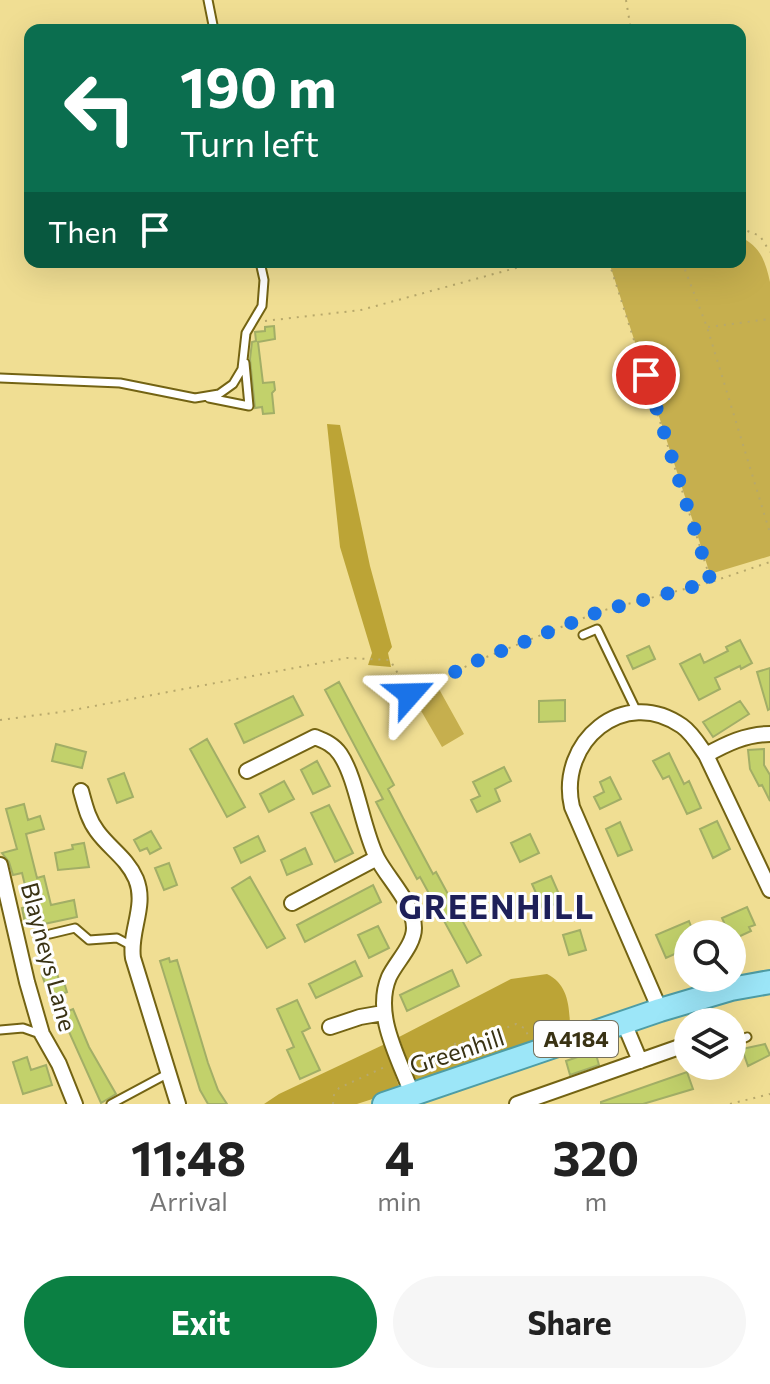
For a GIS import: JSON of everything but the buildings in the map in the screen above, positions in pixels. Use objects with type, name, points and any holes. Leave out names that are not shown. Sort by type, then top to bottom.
[{"type":"main road","name":"Greenhill","points":[[398,1100],[660,1010],[731,989],[770,982]]},
{"type":"street","points":[[660,1010],[582,833],[569,794],[573,760],[588,736],[607,722],[637,712],[680,725],[706,755],[770,890]]},
{"type":"street","points":[[247,770],[318,730],[346,765],[367,835],[414,925],[413,937],[384,992],[383,1013],[401,1063],[398,1100]]},
{"type":"street","points":[[706,755],[752,735],[770,734]]},
{"type":"street","points":[[81,791],[91,823],[137,880],[140,897],[132,946],[178,1104]]},
{"type":"street","points":[[292,902],[377,858]]},
{"type":"street","name":"Blayneys Lane","points":[[0,865],[42,1034],[59,1064],[75,1104]]},
{"type":"street","points":[[330,1027],[383,1013]]},
{"type":"street","points":[[624,1023],[640,1061]]},
{"type":"street","points":[[517,1104],[674,1049]]},
{"type":"lane","points":[[208,0],[213,24]]},
{"type":"lane","points":[[0,378],[120,383],[195,398],[219,394],[233,384],[242,369],[246,333],[262,306],[264,280],[261,268]]},
{"type":"lane","points":[[203,397],[249,406],[243,346]]},
{"type":"lane","points":[[583,635],[597,629],[637,712]]},
{"type":"lane","points":[[50,934],[75,928],[89,940],[117,938],[132,946]]},
{"type":"lane","points":[[0,1030],[23,1028],[42,1034]]},
{"type":"lane","points":[[111,1104],[167,1074]]},
{"type":"path","points":[[626,0],[630,24]]},
{"type":"path","points":[[746,230],[760,236],[770,252]]},
{"type":"path","points":[[252,322],[361,310],[516,268]]},
{"type":"path","points":[[611,268],[711,582]]},
{"type":"path","points":[[684,268],[707,327],[770,533]]},
{"type":"path","points":[[707,327],[770,319]]},
{"type":"path","points":[[0,720],[68,711],[347,658],[390,660],[410,694],[479,660],[601,611],[711,582],[770,562]]},
{"type":"path","points":[[333,1104],[334,1095],[349,1082],[386,1066],[431,1062],[454,1044],[475,1040],[516,1024],[526,1029],[533,1054]]},
{"type":"path","points":[[730,1104],[770,1094]]},
{"type":"shaded area","points":[[746,241],[761,255],[770,282],[770,556],[710,574],[611,268],[746,268]]},
{"type":"shaded area","points":[[327,424],[340,425],[370,566],[392,647],[388,653],[391,667],[368,665],[372,653],[340,547]]},
{"type":"shaded area","points":[[439,689],[464,734],[442,747],[416,702]]},
{"type":"shaded area","points":[[547,974],[559,983],[568,1002],[570,1024],[563,1032],[416,1085],[399,1037],[511,979]]},
{"type":"shaded area","points":[[385,1044],[400,1090],[357,1104],[264,1104],[279,1094]]},
{"type":"district","name":"GREENHILL","points":[[497,908]]},
{"type":"route","points":[[410,694],[479,660],[601,611],[711,582],[646,375]]}]
